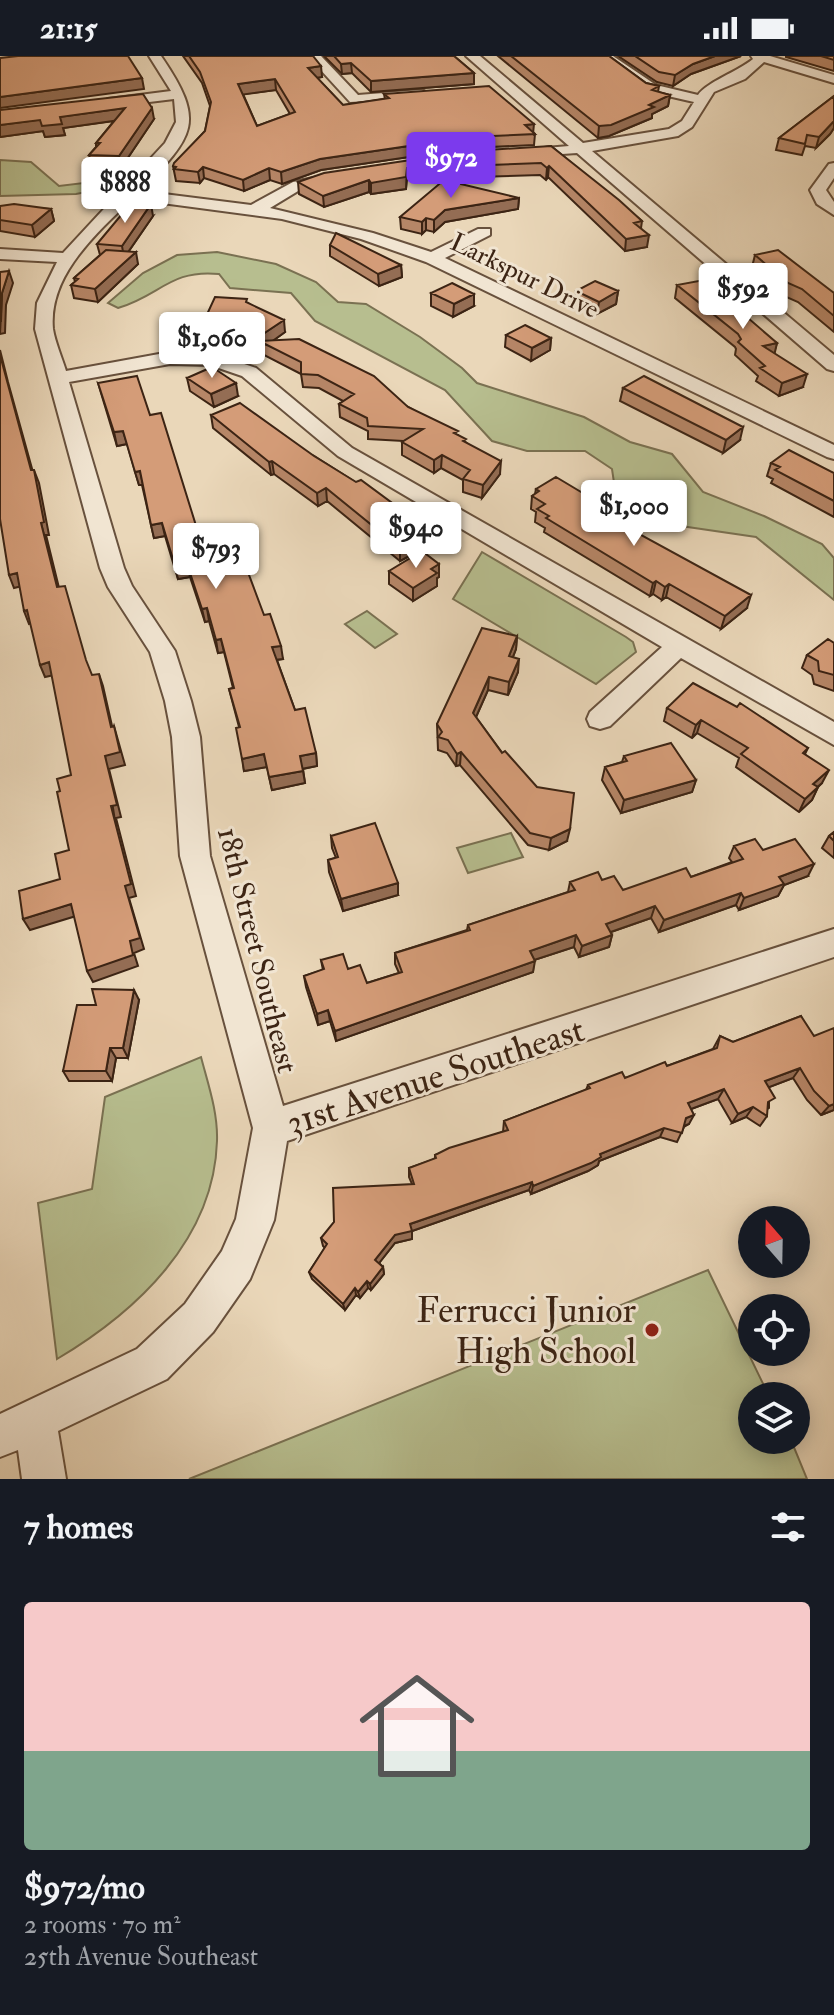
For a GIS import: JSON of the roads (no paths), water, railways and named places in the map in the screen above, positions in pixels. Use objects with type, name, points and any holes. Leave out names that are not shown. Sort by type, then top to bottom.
[{"type":"street","points":[[99,104],[179,94],[155,56]]},
{"type":"street","points":[[314,56],[348,94],[359,100],[436,93]]},
{"type":"street","points":[[472,56],[501,89],[580,149],[834,365]]},
{"type":"street","points":[[605,56],[651,88],[701,100]]},
{"type":"street","points":[[513,154],[580,149],[673,133],[687,124],[709,89],[740,76],[760,56],[834,79]]},
{"type":"street","name":"18th Street Southeast","points":[[179,94],[184,116],[175,141],[67,258],[51,285],[43,316],[49,350],[112,568],[120,587],[162,651],[178,701],[186,737],[195,856],[271,1128]]},
{"type":"street","points":[[834,167],[818,190],[823,201],[834,210]]},
{"type":"street","points":[[256,209],[298,185],[352,173]]},
{"type":"street","name":"Larkspur Drive","points":[[128,194],[256,209],[332,226],[432,258],[831,445]]},
{"type":"street","points":[[432,258],[484,232]]},
{"type":"street","points":[[0,254],[67,258]]},
{"type":"street","points":[[58,378],[170,358],[212,359],[239,367],[259,377],[309,425],[345,452],[834,735]]},
{"type":"street","points":[[600,719],[679,646]]},
{"type":"street","name":"31st Avenue Southeast","points":[[18,1429],[152,1364],[199,1318],[236,1265],[255,1220],[271,1128],[834,943]]},
{"type":"street","points":[[18,1429],[44,1479]]},
{"type":"place","name":"Ferrucci Junior High School","points":[[652,1330]]}]
